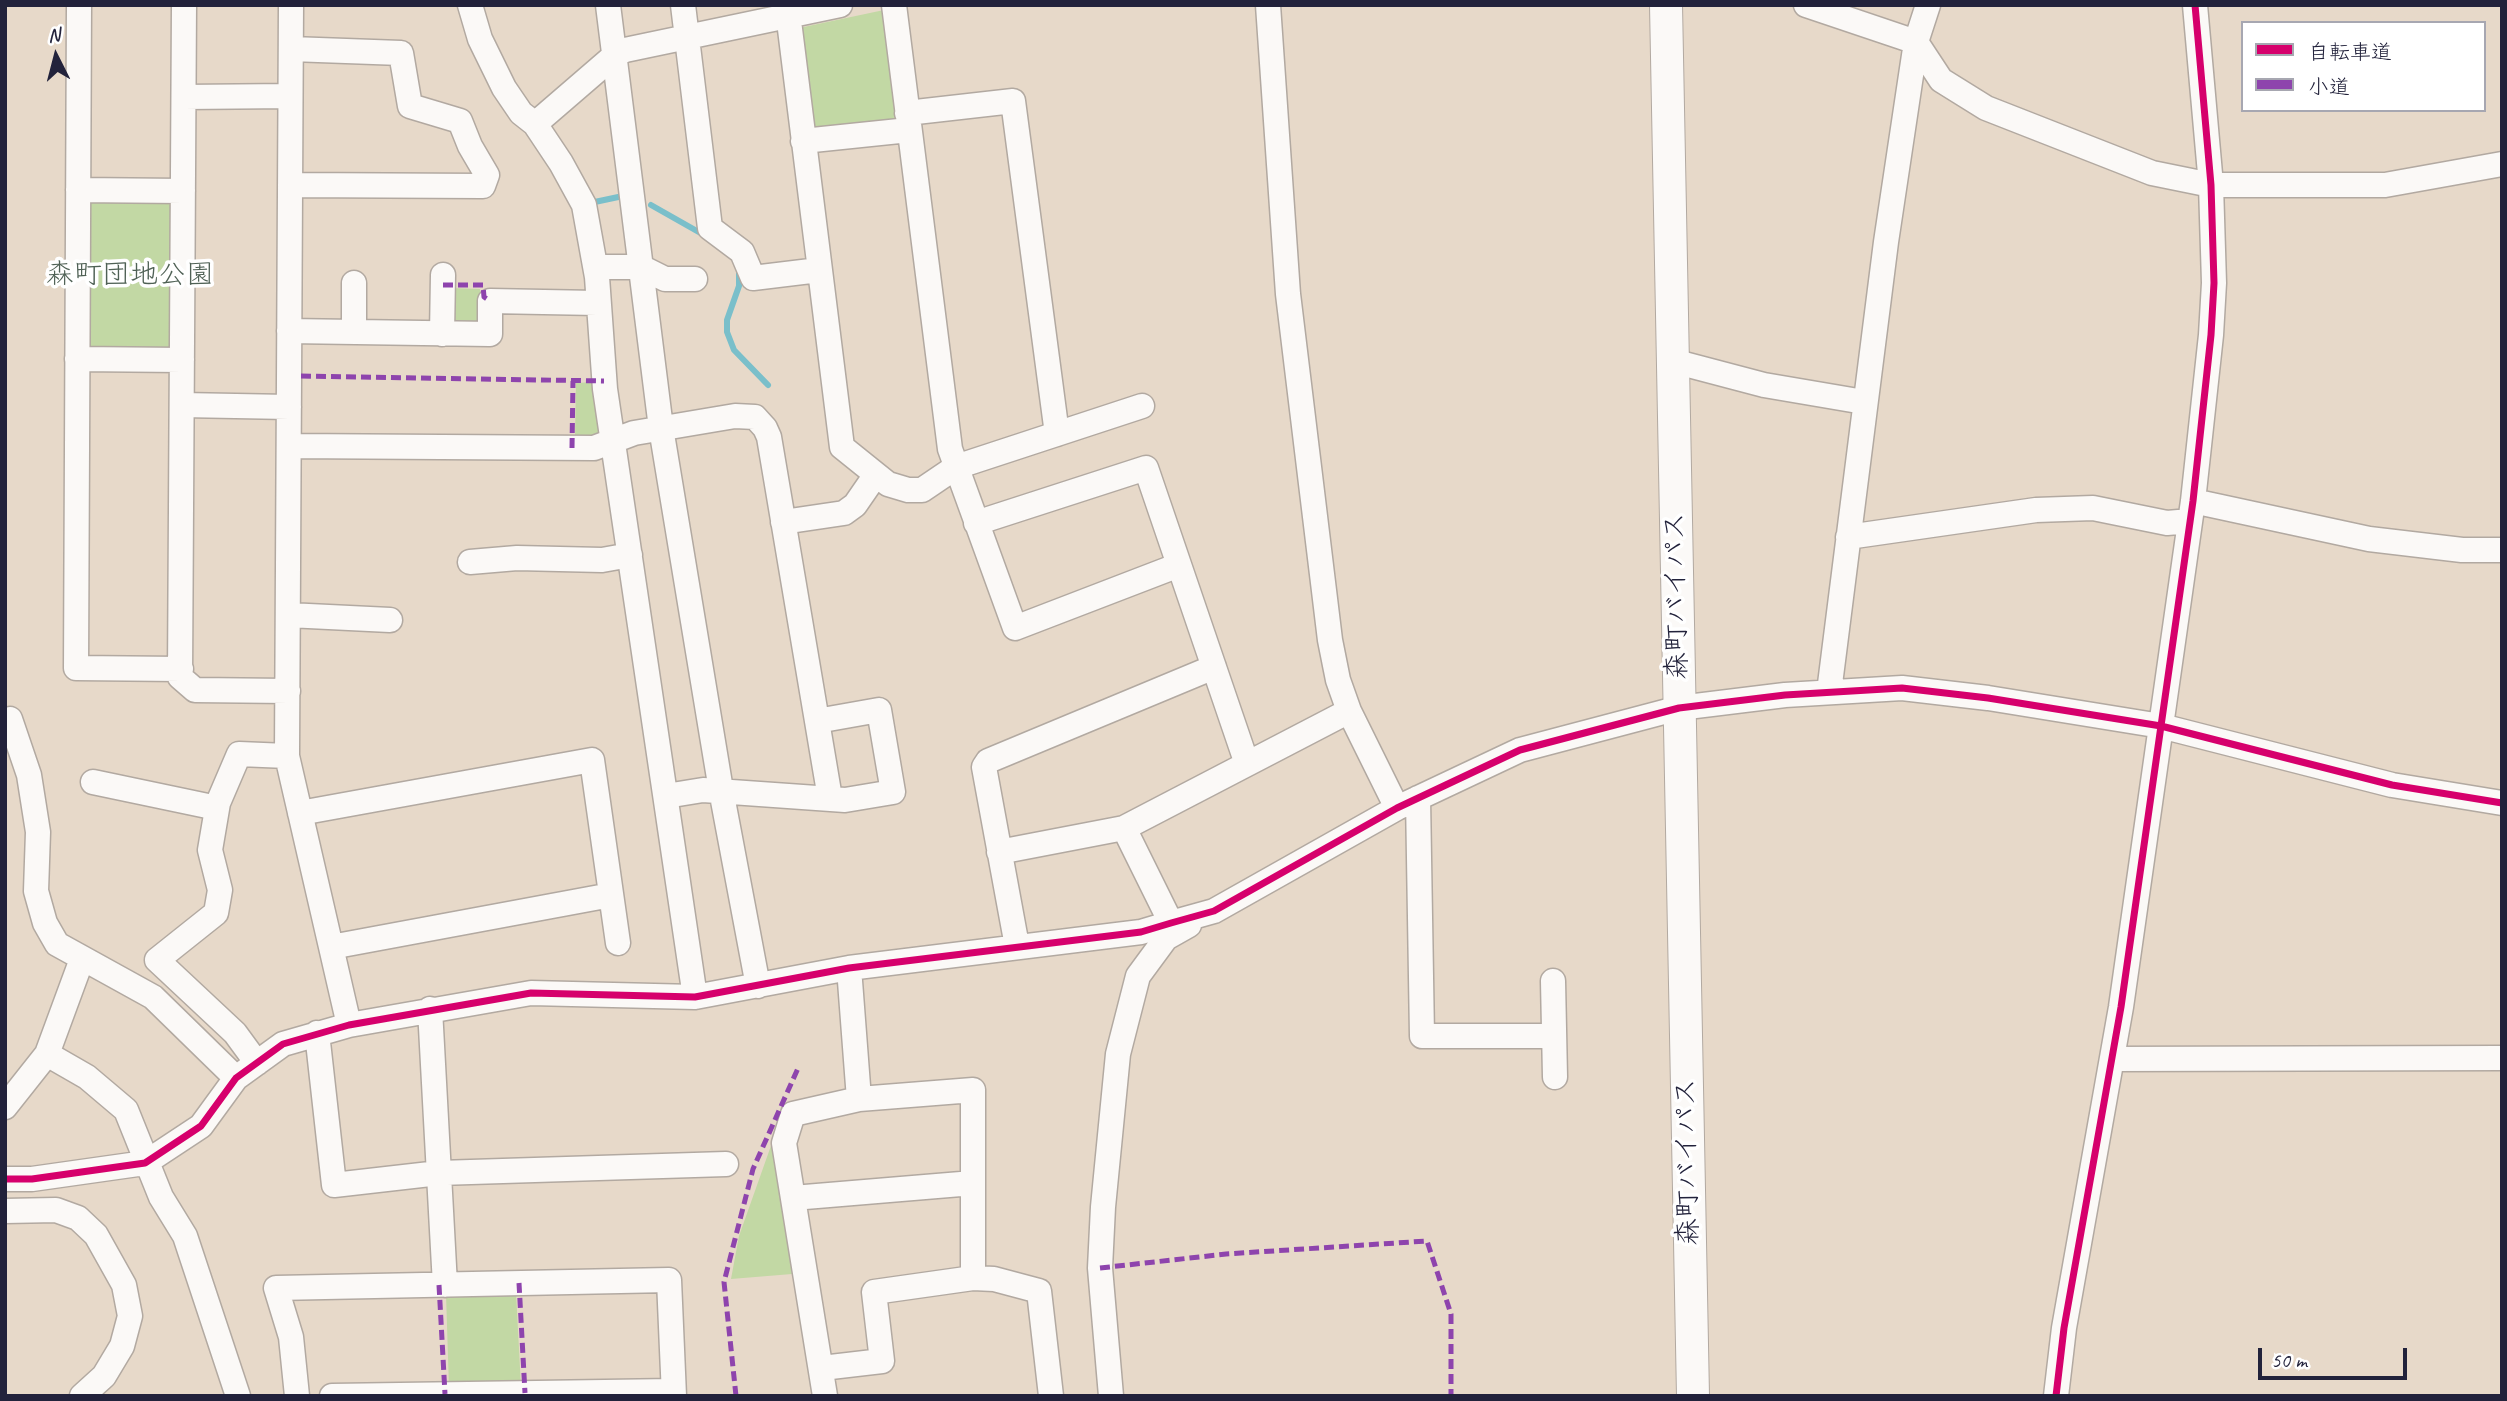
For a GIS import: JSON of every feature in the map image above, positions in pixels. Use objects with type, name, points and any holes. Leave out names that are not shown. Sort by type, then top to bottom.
[{"type":"main road","name":"森町バイパス","points":[[1666,5],[1693,1396]]},
{"type":"street","points":[[79,5],[76,668],[181,669]]},
{"type":"street","points":[[184,5],[180,677],[195,690],[288,691]]},
{"type":"street","points":[[291,5],[288,756],[349,1025]]},
{"type":"street","points":[[470,5],[491,65],[521,113],[535,124],[561,163],[584,205],[596,267],[597,303],[614,441],[695,997]]},
{"type":"street","points":[[608,5],[661,428],[721,790],[758,986]]},
{"type":"street","points":[[683,5],[710,228],[742,252],[753,278],[820,270]]},
{"type":"street","points":[[535,124],[615,55],[625,50],[788,11],[840,5]]},
{"type":"street","points":[[894,5],[950,449],[1015,628],[1180,565]]},
{"type":"street","points":[[1268,5],[1288,294],[1330,639],[1338,680],[1349,711],[1408,803],[1422,1036],[1554,1036]]},
{"type":"street","points":[[1807,5],[1916,42],[1941,80],[1986,108],[2152,173],[2211,185],[2385,185],[2502,164]]},
{"type":"street","points":[[1829,692],[1864,402],[1916,42],[1928,5]]},
{"type":"street","points":[[2056,1396],[2064,1328],[2112,1059],[2192,511],[2214,283],[2211,185],[2195,5]]},
{"type":"street","points":[[788,11],[842,447],[875,476],[898,487],[922,490],[956,467],[1142,406]]},
{"type":"street","points":[[290,49],[401,53],[410,106],[460,121],[470,146],[487,175],[483,186],[290,185]]},
{"type":"street","points":[[184,97],[290,96]]},
{"type":"street","points":[[803,141],[1013,101],[1057,434]]},
{"type":"street","points":[[78,190],[183,191]]},
{"type":"street","points":[[596,267],[641,267],[665,279],[695,279]]},
{"type":"street","points":[[442,334],[443,275]]},
{"type":"street","points":[[354,283],[354,332]]},
{"type":"street","points":[[289,331],[490,334],[490,301],[597,303]]},
{"type":"street","points":[[77,359],[182,360]]},
{"type":"street","points":[[1673,361],[1764,385],[1864,402]]},
{"type":"street","points":[[182,405],[289,407]]},
{"type":"street","points":[[289,446],[594,448],[634,433],[661,428],[735,416],[747,416],[760,421],[769,437],[830,798]]},
{"type":"street","points":[[976,523],[1146,468],[1247,764]]},
{"type":"street","points":[[783,522],[844,513],[855,505],[875,476]]},
{"type":"street","points":[[1847,537],[2036,510],[2093,508],[2167,523],[2192,511],[2369,539],[2462,550],[2502,550]]},
{"type":"street","points":[[470,562],[516,558],[602,560],[630,555]]},
{"type":"street","points":[[288,615],[390,620]]},
{"type":"street","points":[[1017,946],[984,767],[988,761],[1214,667]]},
{"type":"street","points":[[1111,1396],[1100,1268],[1102,1220],[1118,1054],[1138,976],[1166,938],[1408,803],[1520,750],[1679,708],[1829,692],[1902,688],[1988,698],[2161,726],[2392,785],[2502,803]]},
{"type":"street","points":[[666,796],[721,790],[845,800],[893,792],[879,710],[817,721]]},
{"type":"street","points":[[999,852],[1124,828],[1349,711]]},
{"type":"street","points":[[10,719],[29,775],[38,832],[36,891],[45,923],[57,944],[153,997],[236,1079]]},
{"type":"street","points":[[257,1063],[235,1033],[157,960],[216,914],[220,890],[210,850],[217,808],[239,754],[288,756]]},
{"type":"street","points":[[300,813],[592,760],[618,943]]},
{"type":"street","points":[[93,782],[217,808]]},
{"type":"street","points":[[1124,828],[1171,923]]},
{"type":"street","points":[[331,947],[611,895]]},
{"type":"street","points":[[5,1179],[32,1180],[145,1163],[201,1126],[236,1079],[283,1044],[349,1025],[531,993],[695,997],[849,968],[1141,932],[1214,911]]},
{"type":"street","points":[[5,1107],[47,1054],[82,959]]},
{"type":"street","points":[[849,968],[859,1099]]},
{"type":"street","points":[[1553,981],[1555,1077]]},
{"type":"street","points":[[430,1009],[445,1285]]},
{"type":"street","points":[[317,1033],[334,1185],[439,1173],[726,1164]]},
{"type":"street","points":[[47,1054],[88,1077],[126,1110],[145,1163],[161,1197],[185,1236],[238,1396]]},
{"type":"street","points":[[2112,1059],[2502,1058]]},
{"type":"street","points":[[825,1396],[784,1143],[793,1114],[859,1099],[973,1090],[973,1278]]},
{"type":"street","points":[[793,1198],[973,1183]]},
{"type":"street","points":[[5,1211],[56,1210],[78,1218],[96,1236],[124,1285],[130,1316],[122,1346],[104,1376],[82,1396]]},
{"type":"street","points":[[822,1368],[881,1361],[874,1292],[973,1278],[994,1279],[1039,1291],[1051,1396]]},
{"type":"street","points":[[297,1396],[291,1337],[276,1288],[669,1280],[674,1393],[332,1396]]},
{"type":"green space","points":[[884,10],[899,118],[893,125],[811,129],[799,28]]},
{"type":"green space","name":"森町団地公園","points":[[94,196],[167,198],[173,206],[172,348],[93,353],[86,345],[87,204]]},
{"type":"green space","points":[[450,288],[480,289],[480,318],[474,324],[454,324]]},
{"type":"green space","points":[[597,382],[601,431],[590,438],[575,438],[576,383]]},
{"type":"green space","points":[[773,1140],[792,1274],[731,1279],[739,1236]]},
{"type":"green space","points":[[516,1292],[521,1387],[449,1388],[446,1294]]},
{"type":"waterway","points":[[590,203],[623,196]]},
{"type":"waterway","points":[[651,205],[704,235]]},
{"type":"waterway","points":[[739,272],[739,286],[727,320],[727,332],[734,350],[768,385]]},
{"type":"marked path","points":[[443,285],[483,285],[484,297],[490,301]]},
{"type":"marked path","points":[[301,376],[604,381]]},
{"type":"marked path","points":[[572,448],[573,381]]},
{"type":"marked path","points":[[736,1396],[724,1282],[753,1169],[799,1066]]},
{"type":"marked path","points":[[1100,1268],[1226,1254],[1427,1241],[1451,1314],[1451,1396]]},
{"type":"marked path","points":[[519,1283],[525,1393]]},
{"type":"marked path","points":[[439,1285],[445,1394]]},
{"type":"cycle path","points":[[2056,1396],[2064,1328],[2121,1007],[2193,501],[2211,335],[2214,283],[2211,185],[2195,5]]},
{"type":"cycle path","points":[[5,1179],[32,1179],[145,1163],[201,1126],[236,1078],[283,1044],[349,1025],[531,993],[695,997],[849,968],[1141,932],[1214,911],[1397,808],[1520,750],[1679,708],[1785,695],[1902,688],[1988,698],[2161,726],[2392,785],[2502,803]]}]
